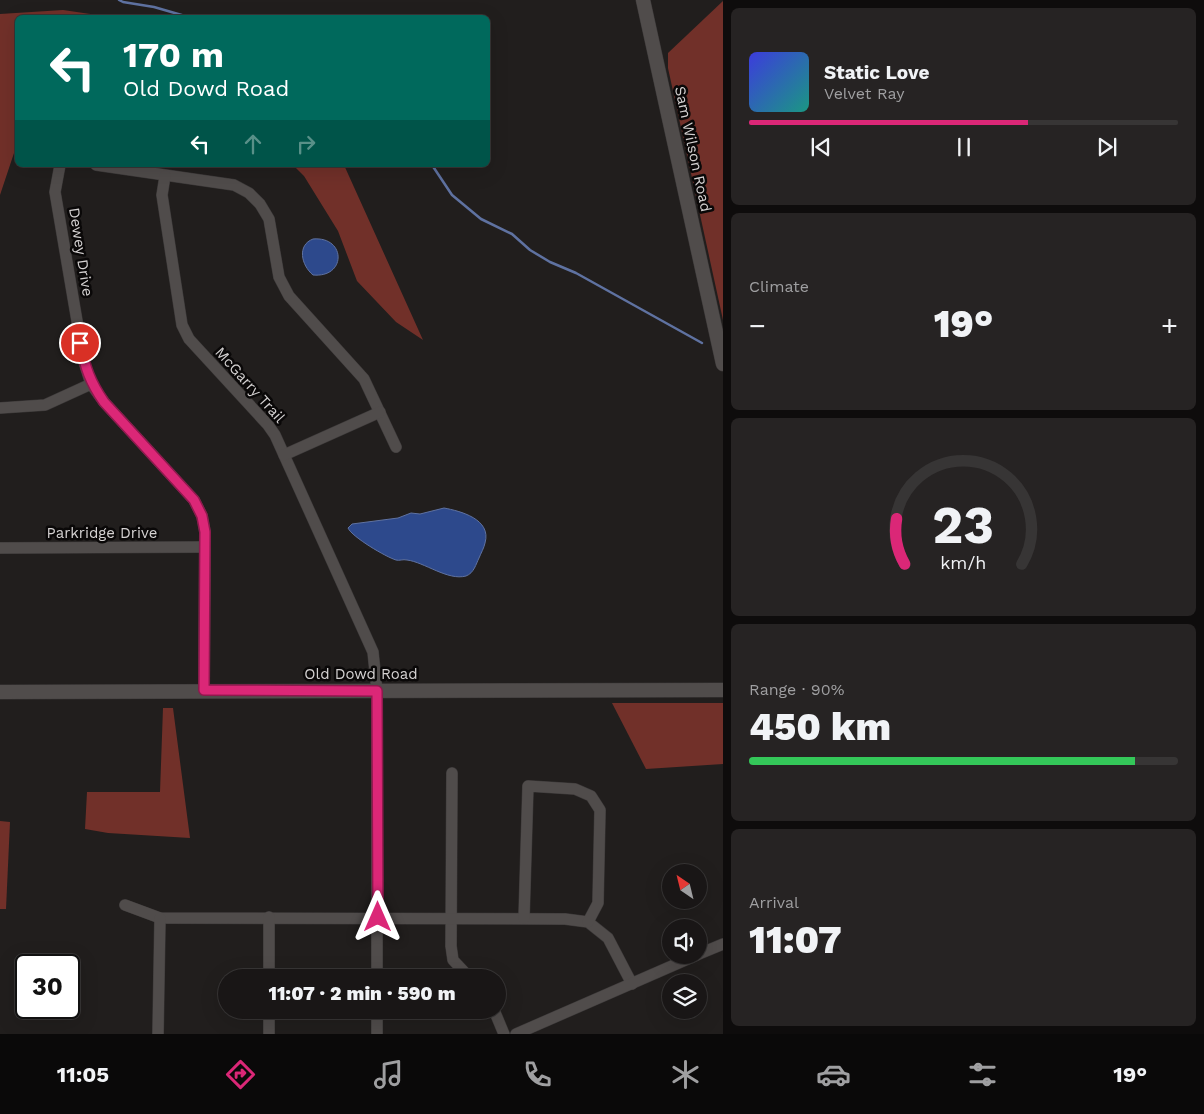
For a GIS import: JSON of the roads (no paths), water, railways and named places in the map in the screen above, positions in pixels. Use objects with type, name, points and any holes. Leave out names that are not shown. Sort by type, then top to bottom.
[{"type":"street","name":"Sam Wilson Road","points":[[643,0],[723,364]]},
{"type":"street","name":"Dewey Drive","points":[[60,167],[55,192],[84,362],[92,384],[104,402],[194,500],[202,516],[205,532],[204,690]]},
{"type":"street","points":[[109,167],[234,185],[249,193],[260,204],[269,219],[279,277],[289,296],[364,378],[396,447]]},
{"type":"street","name":"McGarry Trail","points":[[165,176],[162,196],[182,325],[189,339],[268,425],[284,455],[373,652],[377,691],[377,969]]},
{"type":"street","points":[[0,408],[45,405],[92,384]]},
{"type":"street","points":[[284,455],[380,412]]},
{"type":"street","name":"Parkridge Drive","points":[[0,548],[204,547]]},
{"type":"street","name":"Old Dowd Road","points":[[0,692],[723,690]]},
{"type":"street","points":[[452,774],[451,946],[453,960],[462,969]]},
{"type":"street","points":[[524,918],[528,786],[575,789],[591,796],[600,810],[598,903],[588,922]]},
{"type":"street","points":[[125,905],[160,918],[524,918],[565,919],[588,922],[608,938],[632,984]]},
{"type":"street","points":[[158,1034],[160,918]]},
{"type":"street","points":[[269,918],[269,969]]},
{"type":"street","points":[[707,951],[723,944]]},
{"type":"street","points":[[516,1034],[678,964]]},
{"type":"street","points":[[269,1019],[269,1034]]},
{"type":"street","points":[[377,1019],[377,1034]]},
{"type":"street","points":[[498,1019],[504,1034]]},
{"type":"water","points":[[313,239],[324,240],[332,244],[336,250],[337,264],[332,270],[324,274],[313,275],[306,266],[302,256],[305,246]]},
{"type":"water","points":[[444,508],[466,514],[479,522],[484,528],[486,535],[484,547],[471,573],[466,576],[452,576],[414,561],[391,558],[362,541],[348,528],[352,524],[398,518],[411,513],[420,514]]},
{"type":"waterway","points":[[119,0],[182,15]]},
{"type":"waterway","points":[[433,167],[452,195],[481,219],[512,234],[530,250],[550,262],[576,273],[702,343]]}]
